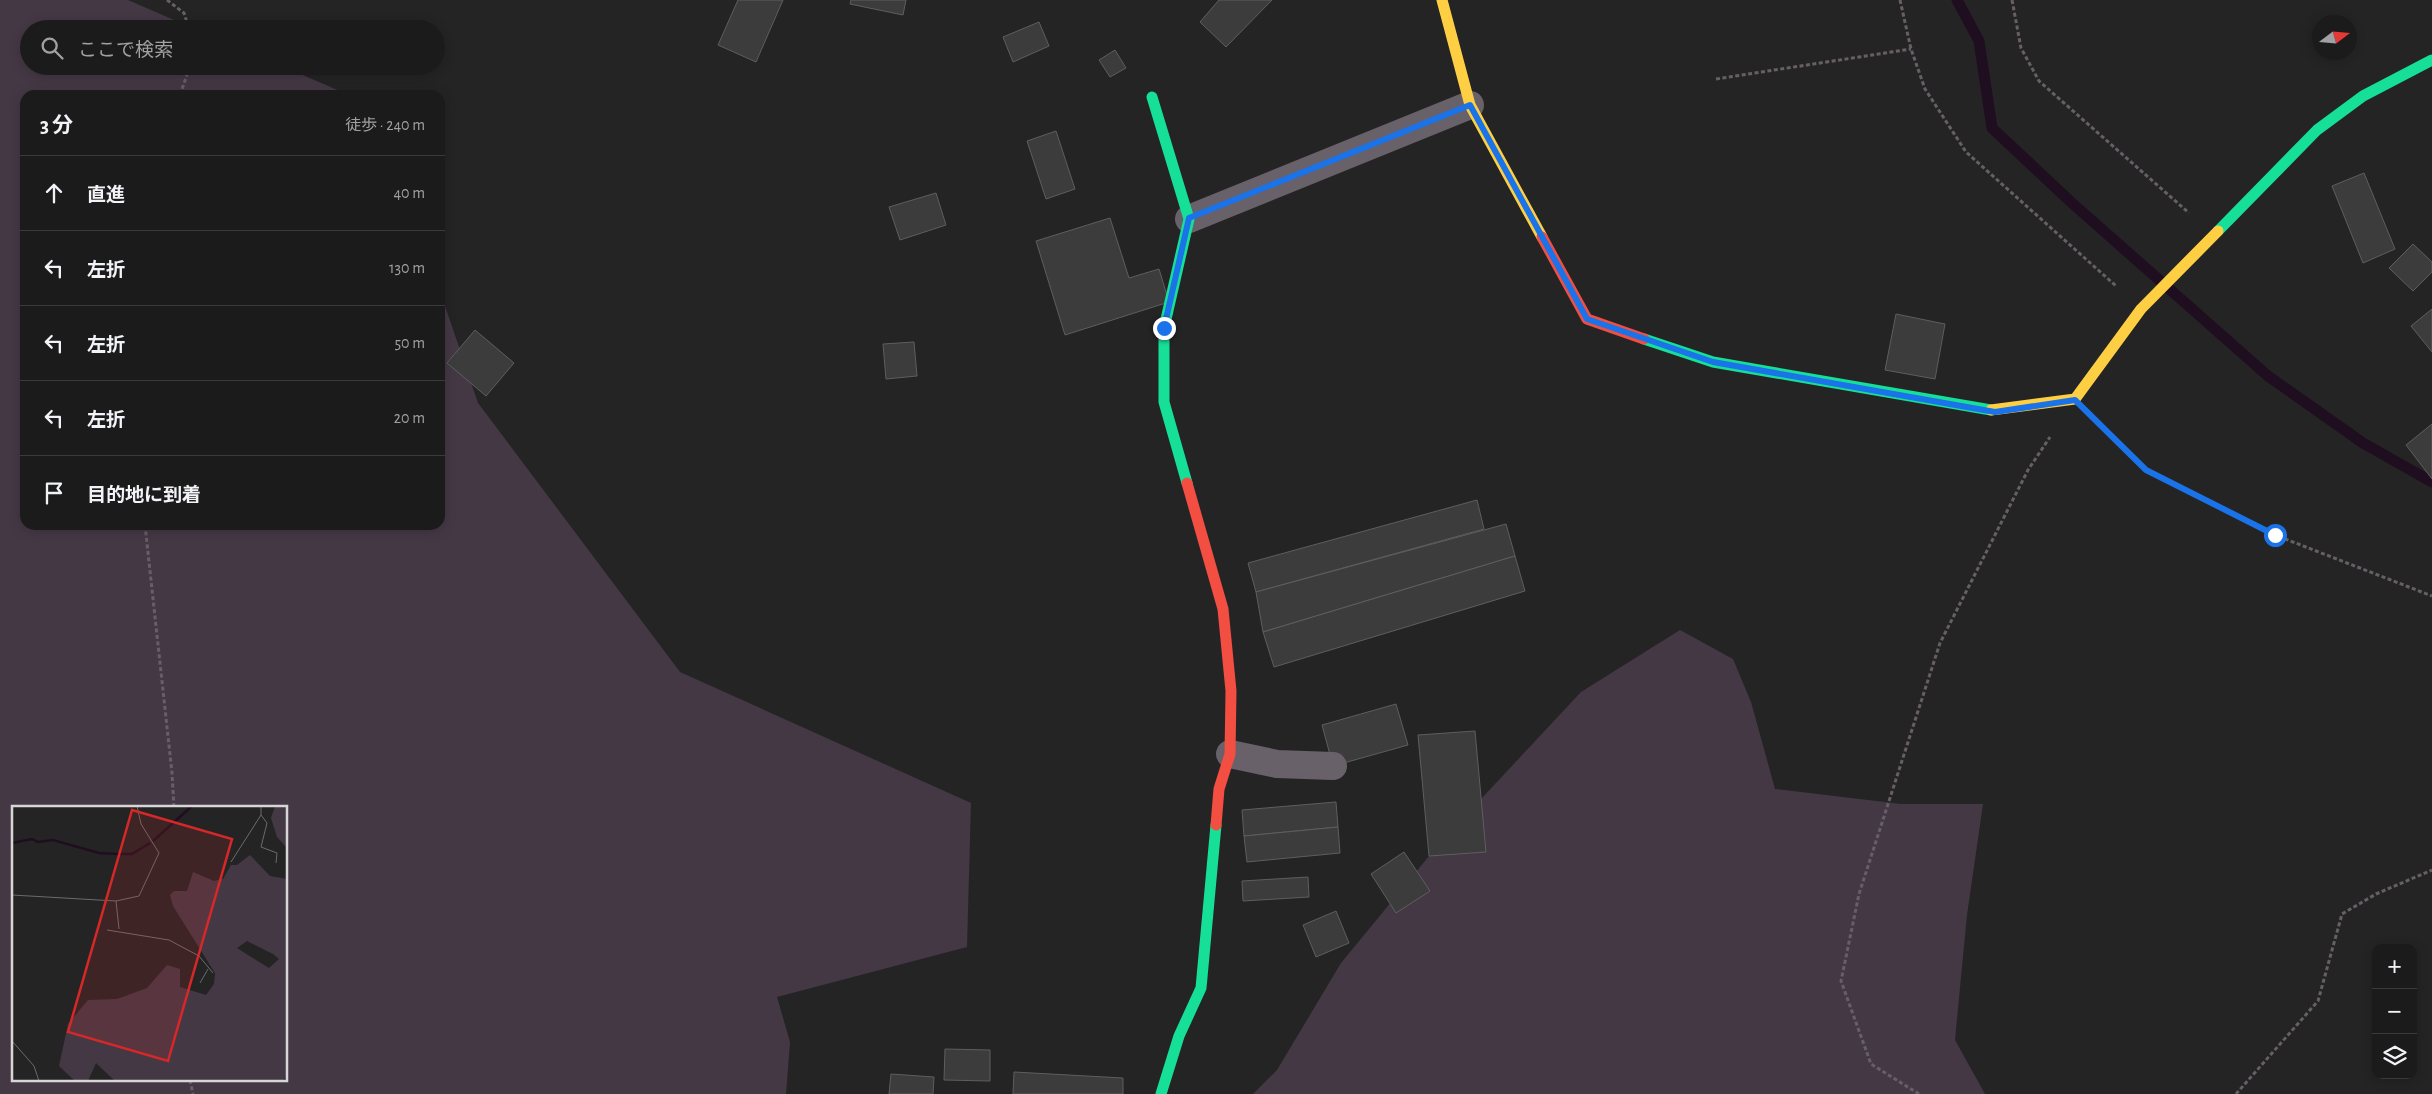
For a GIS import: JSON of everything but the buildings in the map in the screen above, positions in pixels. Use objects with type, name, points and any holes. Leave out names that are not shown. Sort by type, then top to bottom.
[{"type":"street","points":[[1442,0],[1470,105],[1587,319],[1713,362],[1995,412],[2075,400],[2141,308],[2317,130],[2363,96],[2432,60]]},
{"type":"street","points":[[1152,97],[1189,218],[1164,328],[1164,402],[1223,609],[1231,691],[1230,754],[1219,789],[1200,988],[1179,1036],[1161,1094]]},
{"type":"street","points":[[1189,218],[1470,105]]},
{"type":"street","points":[[1230,754],[1277,764],[1333,766]]},
{"type":"path","points":[[167,0],[184,13],[186,20]]},
{"type":"path","points":[[1900,0],[1910,49],[1924,89],[1966,152],[2141,308]]},
{"type":"path","points":[[2012,0],[2020,48],[2039,81],[2213,235]]},
{"type":"path","points":[[1716,79],[1910,49]]},
{"type":"path","points":[[182,90],[187,75]]},
{"type":"path","points":[[1919,1094],[1870,1064],[1841,981],[1859,894],[1940,643],[2028,470],[2075,400],[2146,470],[2275,535],[2432,596]]},
{"type":"path","points":[[146,530],[174,806]]},
{"type":"path","points":[[2236,1094],[2318,1001],[2342,914],[2376,894],[2432,870]]},
{"type":"shaded area","points":[[0,0],[128,0],[174,20],[20,20],[20,75],[303,75],[337,90],[20,90],[20,530],[445,530],[445,306],[478,403],[680,672],[971,803],[967,947],[777,997],[790,1042],[786,1094],[0,1094]]},
{"type":"shaded area","points":[[1680,630],[1733,659],[1751,702],[1775,789],[1901,804],[1983,804],[1967,915],[1955,1040],[1985,1094],[1253,1094],[1277,1070],[1341,963],[1439,844],[1581,692]]},
{"type":"waterway","points":[[1957,0],[1979,41],[1992,128],[2072,203],[2268,376],[2363,443],[2432,482]]},
{"type":"traffic: fast","points":[[2218,231],[2317,130],[2363,96],[2432,60]]},
{"type":"traffic: fast","points":[[1152,97],[1189,219],[1164,328],[1164,402],[1187,483]]},
{"type":"traffic: fast","points":[[1644,339],[1713,362],[1991,410]]},
{"type":"traffic: fast","points":[[1161,1094],[1179,1036],[1201,988],[1216,825]]},
{"type":"traffic: slow","points":[[1442,0],[1470,105],[1542,237]]},
{"type":"traffic: slow","points":[[1991,410],[2075,399],[2141,309],[2218,231]]},
{"type":"traffic: jam","points":[[1542,237],[1587,319],[1644,339]]},
{"type":"traffic: jam","points":[[1187,483],[1223,609],[1231,691],[1230,754],[1219,789],[1216,825]]},
{"type":"route","points":[[1164,328],[1189,218],[1470,105],[1587,319],[1713,362],[1995,412],[2075,400],[2146,470],[2275,535]]}]
